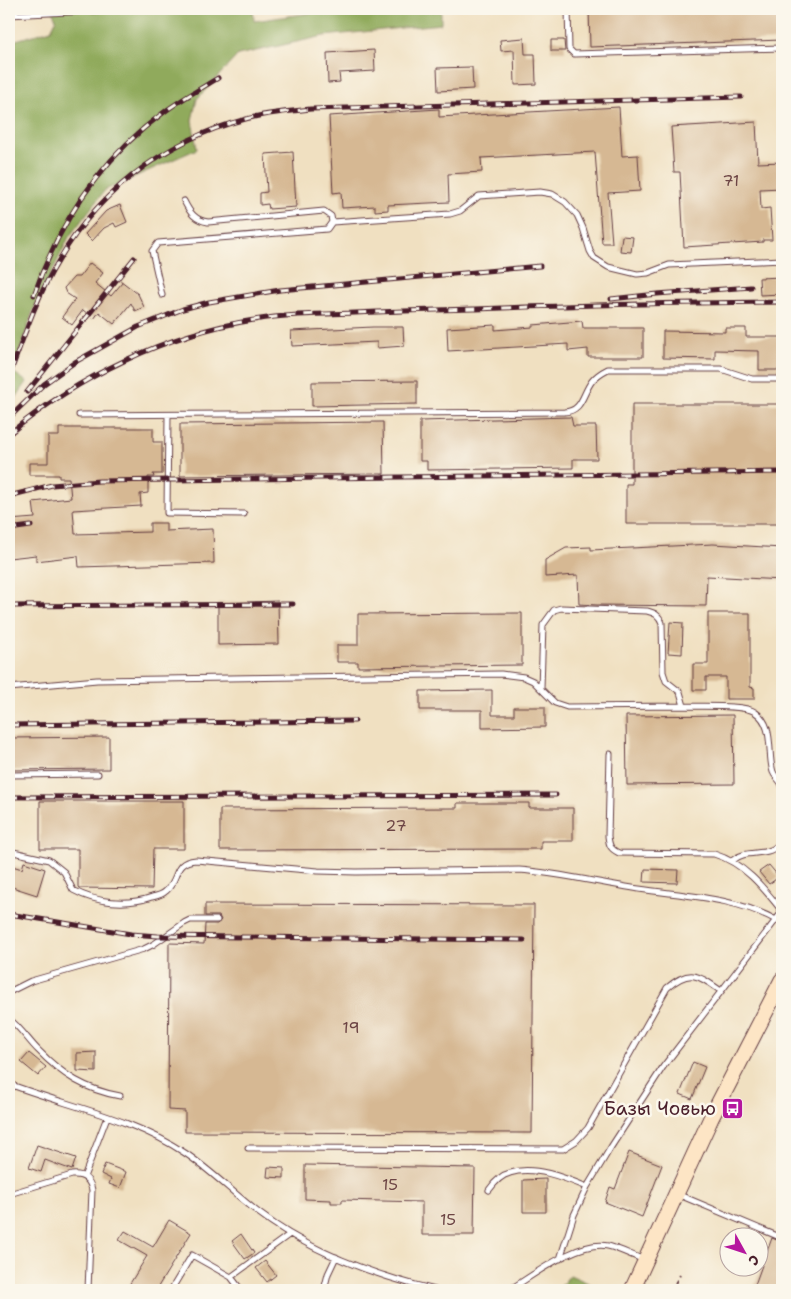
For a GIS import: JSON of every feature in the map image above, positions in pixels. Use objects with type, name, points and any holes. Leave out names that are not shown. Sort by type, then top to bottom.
[{"type":"main road","points":[[632,1290],[712,1118],[778,994],[782,980]]},
{"type":"lane","points":[[9,15],[128,9]]},
{"type":"lane","points":[[568,9],[569,49],[574,54],[782,48]]},
{"type":"lane","points":[[332,222],[450,214],[460,211],[479,196],[540,192],[552,194],[565,202],[577,215],[594,258],[615,270],[637,274],[648,273],[669,265],[782,260]]},
{"type":"lane","points":[[162,295],[152,251],[158,243],[327,229],[332,222],[331,216],[324,211],[208,222],[194,217],[184,201]]},
{"type":"lane","points":[[79,414],[570,412],[582,403],[592,381],[608,369],[721,369],[752,379],[782,380]]},
{"type":"lane","points":[[168,415],[167,512],[244,514]]},
{"type":"lane","points":[[541,688],[543,625],[554,610],[562,608],[647,611],[655,613],[662,623],[663,672],[666,681],[680,692],[684,706]]},
{"type":"lane","points":[[9,688],[97,680],[501,674],[524,677],[533,681],[555,703],[567,707],[684,706],[747,708],[760,716],[767,730],[774,774],[782,784],[782,837],[773,849],[765,852],[744,854],[732,861]]},
{"type":"lane","points":[[560,1259],[574,1215],[587,1187],[663,1067],[782,911],[753,877],[732,861],[714,854],[619,852],[613,850],[609,845],[608,836],[610,754]]},
{"type":"lane","points":[[9,775],[98,774]]},
{"type":"lane","points":[[9,851],[49,860],[64,872],[73,890],[96,899],[115,902],[141,901],[164,894],[170,887],[182,864],[187,861],[196,860],[356,872],[519,870],[543,872],[638,889],[693,895],[753,909],[776,920]]},
{"type":"lane","points":[[9,992],[31,981],[144,949],[190,920],[217,920]]},
{"type":"lane","points":[[248,1148],[563,1149],[576,1141],[588,1128],[667,988],[677,979],[687,975],[697,975],[721,991]]},
{"type":"lane","points":[[9,1019],[62,1072],[101,1093],[120,1096]]},
{"type":"lane","points":[[9,1084],[141,1130],[185,1153],[260,1213],[290,1234],[368,1271],[435,1290]]},
{"type":"lane","points":[[84,1177],[106,1117]]},
{"type":"lane","points":[[488,1190],[496,1180],[509,1173],[524,1171],[563,1177],[587,1187]]},
{"type":"lane","points":[[9,1194],[72,1175],[84,1177],[89,1182],[92,1190],[88,1290]]},
{"type":"lane","points":[[676,1194],[782,1238]]},
{"type":"lane","points":[[230,1277],[290,1234]]},
{"type":"lane","points":[[509,1290],[560,1259],[585,1248],[607,1246],[645,1260]]},
{"type":"lane","points":[[171,1290],[192,1255],[230,1277],[240,1290]]},
{"type":"lane","points":[[324,1290],[328,1274],[336,1257]]},
{"type":"path","points":[[671,1290],[680,1275]]},
{"type":"green space","points":[[52,9],[253,9],[254,21],[339,9],[441,9],[441,24],[324,36],[238,55],[197,99],[192,120],[197,149],[105,190],[69,237],[33,311],[13,372],[27,382],[9,408],[9,42],[51,30],[56,20]]},
{"type":"green space","points":[[570,1275],[604,1290],[558,1290]]},
{"type":"building","points":[[589,9],[782,9],[782,40],[590,47]]},
{"type":"building","points":[[524,38],[525,54],[535,54],[536,84],[515,85],[514,50],[501,51],[500,40]]},
{"type":"building","points":[[551,40],[564,40],[565,51],[551,51]]},
{"type":"building","points":[[374,50],[375,71],[339,73],[340,82],[328,83],[327,53]]},
{"type":"building","points":[[472,67],[473,89],[438,91],[437,68]]},
{"type":"building","points":[[619,107],[622,156],[638,155],[640,191],[608,193],[612,243],[602,243],[595,152],[481,158],[482,172],[448,174],[449,202],[388,205],[388,210],[375,211],[375,206],[342,208],[341,192],[333,193],[329,116],[439,109],[439,117]]},
{"type":"building","points":[[756,122],[758,163],[782,162],[782,188],[760,189],[761,209],[770,208],[772,240],[684,247],[680,172],[674,172],[671,127]]},
{"type":"building","points":[[293,152],[296,207],[269,209],[268,204],[260,205],[260,193],[267,192],[265,154]]},
{"type":"building","points":[[120,205],[127,222],[116,227],[114,223],[104,228],[92,241],[85,234],[106,211]]},
{"type":"building","points":[[622,236],[633,237],[631,252],[620,251]]},
{"type":"building","points":[[90,263],[103,273],[95,283],[111,296],[122,283],[120,280],[138,294],[144,307],[135,311],[131,303],[114,324],[99,312],[94,319],[83,310],[72,325],[62,317],[75,299],[66,293],[64,288],[74,277],[79,277]]},
{"type":"building","points":[[782,277],[782,294],[760,295],[759,278]]},
{"type":"building","points":[[582,321],[583,328],[643,328],[643,357],[588,357],[588,349],[568,351],[568,344],[448,351],[447,328],[495,325],[495,330]]},
{"type":"building","points":[[403,327],[404,346],[377,348],[377,342],[292,346],[291,331]]},
{"type":"building","points":[[725,328],[746,328],[746,337],[782,337],[782,370],[759,370],[759,351],[715,350],[715,359],[663,358],[663,331],[725,332]]},
{"type":"building","points":[[417,381],[417,404],[312,406],[312,382]]},
{"type":"building","points":[[632,404],[782,404],[782,524],[626,524],[626,484],[632,484]]},
{"type":"building","points":[[571,417],[573,426],[596,426],[597,459],[573,459],[573,468],[427,470],[427,461],[420,461],[420,421]]},
{"type":"building","points":[[383,422],[384,474],[180,476],[180,424]]},
{"type":"building","points":[[59,428],[153,428],[153,442],[162,442],[162,474],[153,474],[154,477],[148,477],[148,493],[140,494],[141,506],[73,510],[75,534],[150,532],[150,523],[166,523],[166,531],[213,529],[214,563],[79,567],[78,556],[36,561],[36,555],[9,558],[9,520],[35,518],[33,502],[71,498],[69,478],[59,478],[59,475],[29,475],[29,463],[48,463],[48,436],[59,436]]},
{"type":"building","points":[[713,544],[782,548],[782,580],[707,576],[706,606],[597,605],[579,604],[578,575],[545,577],[545,560],[566,548],[591,547],[591,550]]},
{"type":"building","points":[[278,601],[279,644],[218,645],[218,603]]},
{"type":"building","points":[[522,613],[522,665],[358,667],[358,662],[337,662],[337,645],[358,645],[358,614]]},
{"type":"building","points":[[708,613],[750,613],[750,687],[754,688],[754,699],[726,699],[726,677],[706,677],[706,690],[693,690],[693,664],[708,664]]},
{"type":"building","points":[[670,622],[683,623],[682,654],[668,653]]},
{"type":"building","points":[[492,690],[492,715],[514,715],[514,707],[545,707],[545,727],[482,728],[482,710],[420,710],[420,691]]},
{"type":"building","points":[[733,715],[734,784],[627,785],[626,716]]},
{"type":"building","points":[[109,737],[109,769],[9,770],[9,738]]},
{"type":"building","points":[[40,801],[184,801],[184,849],[153,849],[152,889],[79,888],[78,849],[40,849]]},
{"type":"building","points":[[457,803],[529,803],[529,808],[573,808],[573,841],[541,841],[541,849],[220,850],[220,809],[457,808]]},
{"type":"building","points":[[24,862],[45,869],[37,895],[9,886],[9,865],[22,869]]},
{"type":"building","points":[[769,865],[779,877],[769,884],[759,872]]},
{"type":"building","points":[[645,869],[678,870],[677,883],[644,882]]},
{"type":"building","points":[[205,904],[534,905],[532,1133],[185,1132],[185,1111],[168,1110],[169,943],[204,944],[205,924],[217,924],[221,920],[219,916],[205,916]]},
{"type":"building","points":[[96,1052],[96,1072],[77,1071],[77,1053]]},
{"type":"building","points":[[29,1053],[46,1067],[38,1076],[21,1062]]},
{"type":"building","points":[[693,1062],[705,1067],[692,1099],[680,1094]]},
{"type":"building","points":[[37,1145],[76,1158],[72,1170],[45,1160],[41,1172],[29,1168]]},
{"type":"building","points":[[629,1152],[662,1165],[642,1217],[605,1202],[610,1187],[615,1189]]},
{"type":"building","points":[[105,1164],[126,1172],[120,1188],[109,1184],[111,1179],[101,1174]]},
{"type":"building","points":[[305,1165],[475,1168],[474,1235],[422,1235],[422,1202],[342,1200],[342,1203],[331,1203],[331,1200],[305,1199]]},
{"type":"building","points":[[268,1167],[284,1168],[284,1178],[267,1177]]},
{"type":"building","points":[[546,1179],[546,1212],[523,1212],[523,1180]]},
{"type":"building","points":[[169,1220],[191,1233],[156,1290],[126,1290],[147,1256],[119,1240],[125,1231],[153,1247]]},
{"type":"building","points":[[241,1234],[254,1253],[245,1259],[232,1241]]},
{"type":"building","points":[[772,1238],[782,1242],[782,1290],[753,1290],[758,1276],[768,1276],[768,1249]]},
{"type":"building","points":[[265,1261],[276,1275],[267,1282],[256,1268]]},
{"type":"railway","points":[[34,295],[44,268],[69,217],[102,172],[120,151],[163,113],[218,78]]},
{"type":"railway","points":[[11,371],[32,314],[51,273],[77,233],[97,208],[145,166],[201,134],[263,115],[311,109],[741,97]]},
{"type":"railway","points":[[27,392],[134,258]]},
{"type":"railway","points":[[9,418],[44,384],[75,362],[138,327],[183,309],[209,302],[280,290],[540,266]]},
{"type":"railway","points":[[611,299],[751,287]]},
{"type":"railway","points":[[9,434],[63,394],[124,361],[188,335],[254,320],[304,315],[400,311],[629,304],[782,302]]},
{"type":"railway","points":[[9,496],[52,485],[99,481],[782,472]]},
{"type":"railway","points":[[9,529],[31,526]]},
{"type":"railway","points":[[9,606],[293,604]]},
{"type":"railway","points":[[9,725],[355,721]]},
{"type":"railway","points":[[9,797],[556,795]]},
{"type":"railway","points":[[9,914],[131,934],[158,936],[524,940]]},
{"type":"place","name":"Базы Човью","points":[[732,1108]]}]
